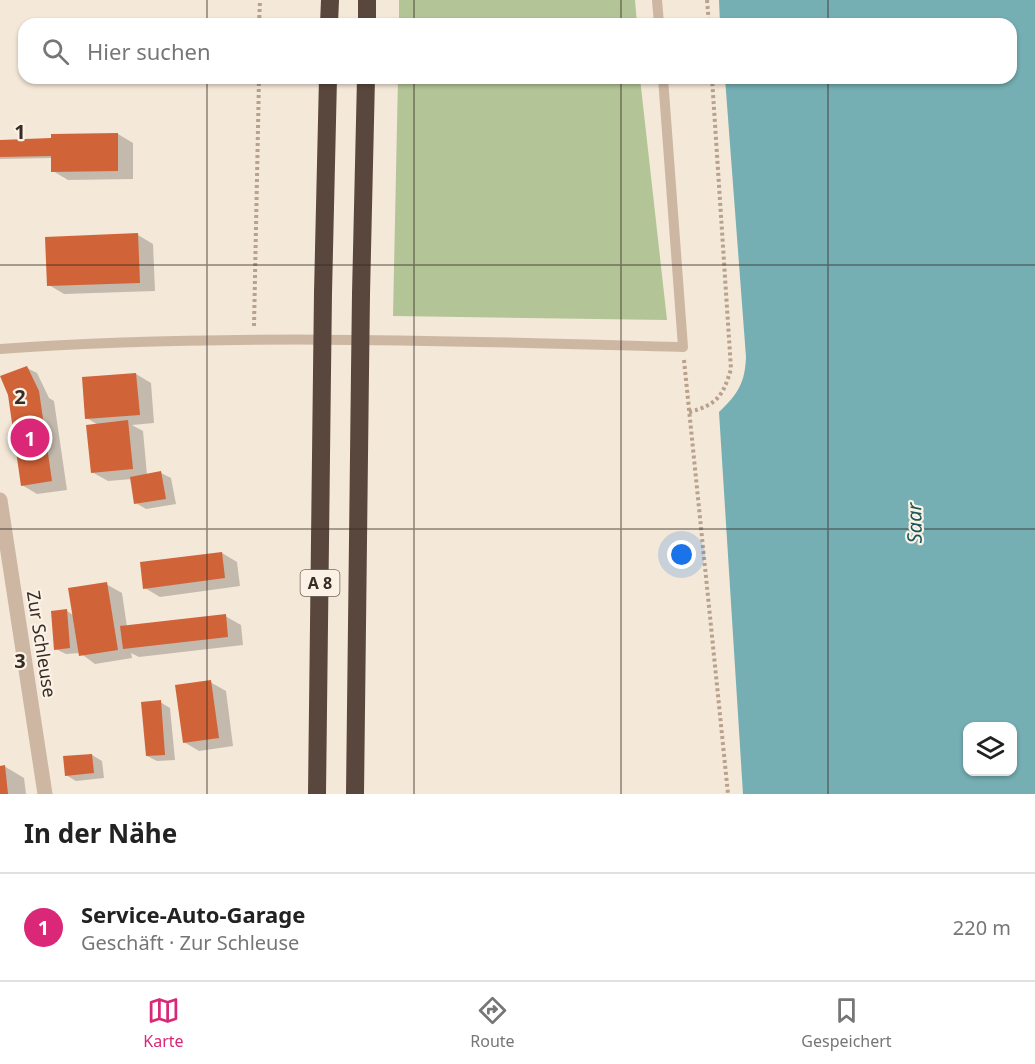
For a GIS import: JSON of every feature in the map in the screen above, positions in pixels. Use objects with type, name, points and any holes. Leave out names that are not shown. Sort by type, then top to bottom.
[{"type":"highway","points":[[329,18],[330,0]]},
{"type":"highway","points":[[367,0],[367,18]]},
{"type":"highway","name":"A 8","points":[[317,794],[328,84]]},
{"type":"highway","name":"A 8","points":[[355,794],[360,294],[366,84]]},
{"type":"street","name":"Zur Schleuse","points":[[0,500],[45,794]]},
{"type":"lane","points":[[657,0],[658,18]]},
{"type":"lane","points":[[0,349],[66,345],[404,339],[683,347],[663,84]]},
{"type":"path","points":[[260,0],[260,18]]},
{"type":"path","points":[[707,0],[708,18]]},
{"type":"path","points":[[254,341],[258,84]]},
{"type":"path","points":[[689,412],[707,407],[719,398],[731,369],[712,84]]},
{"type":"path","points":[[683,347],[728,794]]},
{"type":"green space","points":[[399,0],[635,0],[636,18],[399,18]]},
{"type":"green space","points":[[398,84],[641,84],[667,320],[393,316]]},
{"type":"water","name":"Saar","points":[[719,0],[1035,0],[1035,794],[743,794],[719,412],[739,388],[746,357],[725,84],[1017,84],[1017,18],[720,18]]},
{"type":"building","points":[[118,133],[118,171],[51,172],[51,156],[0,157],[0,140],[51,138],[51,134]]},
{"type":"building","points":[[138,233],[140,283],[47,286],[45,237]]},
{"type":"building","points":[[27,366],[39,391],[52,481],[21,486],[8,395],[0,376]]},
{"type":"building","points":[[136,373],[140,415],[85,419],[82,377]]},
{"type":"building","points":[[128,420],[133,469],[91,473],[86,425]]},
{"type":"building","points":[[161,471],[166,499],[134,504],[130,477]]},
{"type":"building","points":[[222,552],[225,578],[143,589],[140,562]]},
{"type":"building","points":[[107,582],[118,650],[79,656],[68,588]]},
{"type":"building","points":[[67,609],[70,648],[54,650],[51,611]]},
{"type":"building","points":[[226,614],[228,637],[123,649],[120,626]]},
{"type":"building","points":[[211,680],[219,738],[183,743],[175,685]]},
{"type":"building","points":[[161,700],[165,755],[146,756],[141,702]]},
{"type":"building","points":[[92,754],[94,773],[65,776],[63,756]]},
{"type":"building","points":[[5,765],[8,794],[0,794],[0,766]]},
{"type":"place","name":"Service-Auto-Garage","points":[[30,438]]}]
